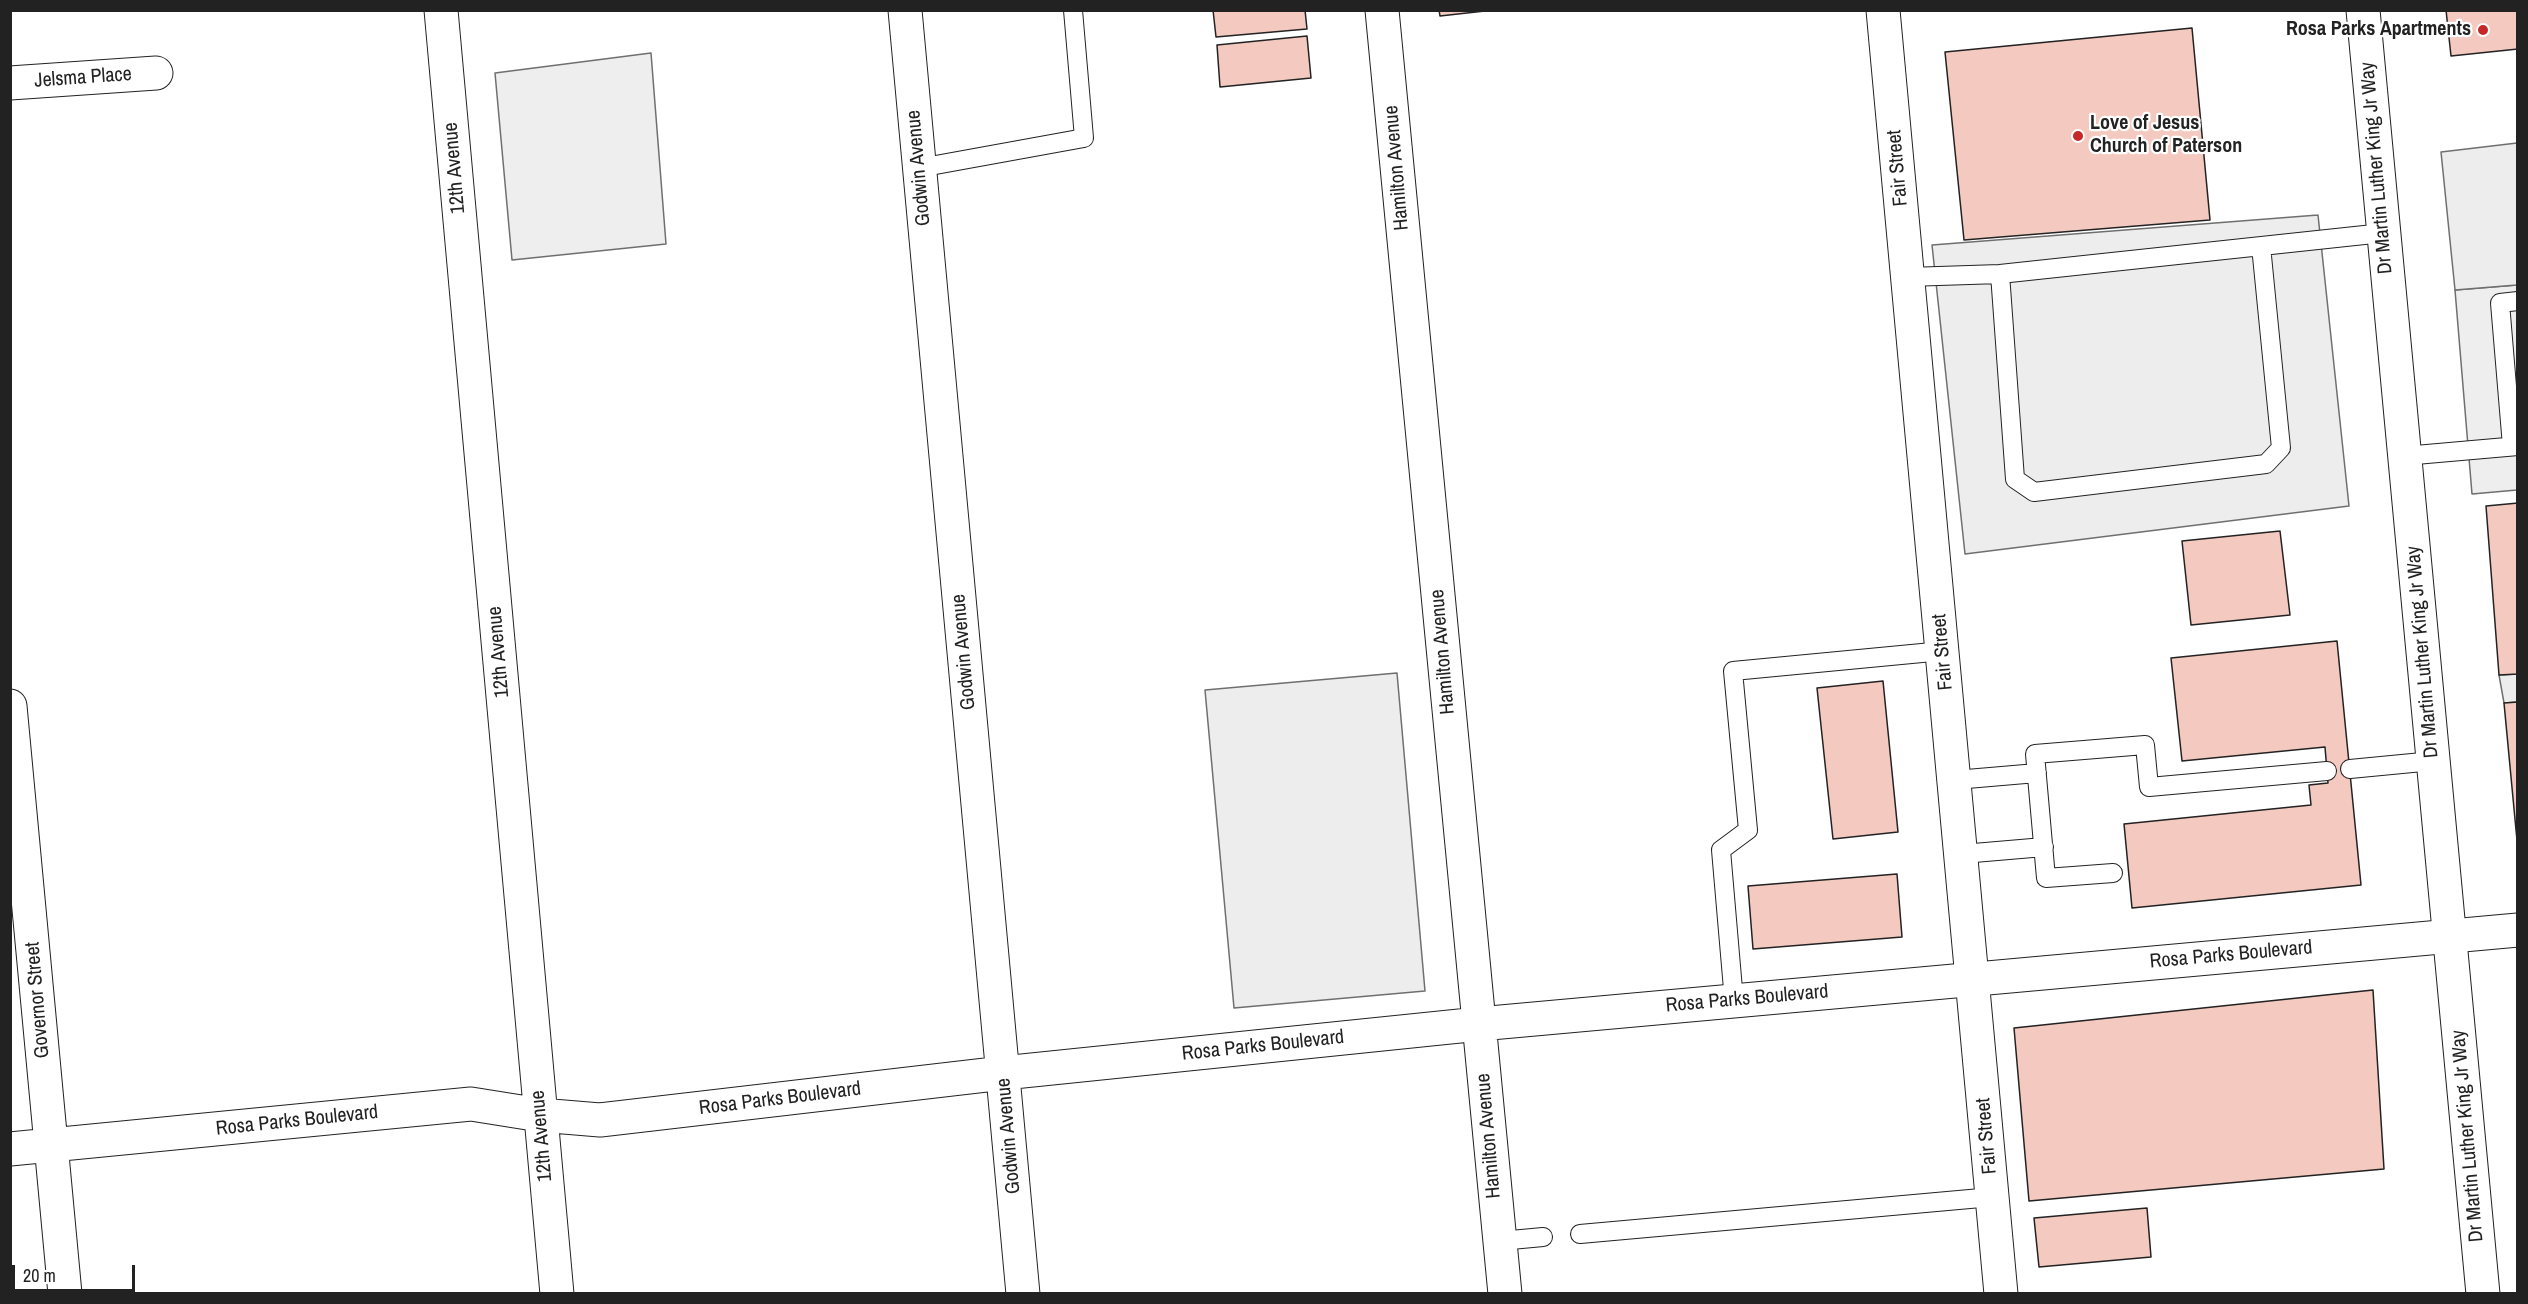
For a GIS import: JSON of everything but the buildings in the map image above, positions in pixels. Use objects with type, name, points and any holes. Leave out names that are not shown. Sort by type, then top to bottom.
[{"type":"street","name":"12th Avenue","points":[[441,10],[557,1293]]},
{"type":"street","name":"Godwin Avenue","points":[[905,10],[1023,1293]]},
{"type":"street","name":"Hamilton Avenue","points":[[1382,10],[1504,1293]]},
{"type":"street","name":"Fair Street","points":[[1883,10],[2001,1293]]},
{"type":"street","name":"Dr Martin Luther King Jr Way","points":[[2363,10],[2483,1293]]},
{"type":"street","name":"Jelsma Place","points":[[10,83],[156,73]]},
{"type":"street","name":"Governor Street","points":[[10,706],[65,1293]]},
{"type":"street","name":"Rosa Parks Boulevard","points":[[10,1149],[471,1104],[540,1115],[600,1120],[1003,1072],[1479,1024],[2517,930]]},
{"type":"lane","points":[[919,168],[1084,138],[1073,10]]},
{"type":"lane","points":[[1908,277],[2000,274],[2383,233]]},
{"type":"lane","points":[[2000,274],[2015,479],[2034,492],[2266,464],[2281,448],[2261,246]]},
{"type":"lane","points":[[2404,456],[2515,446],[2500,303],[2517,302]]},
{"type":"lane","points":[[1734,1001],[1721,850],[1748,830],[1733,671],[1943,651]]},
{"type":"lane","points":[[2113,873],[2046,878],[2035,754],[2145,744],[2149,787],[2327,771]]},
{"type":"lane","points":[[2350,769],[2433,761]]},
{"type":"lane","points":[[1955,780],[2037,773]]},
{"type":"lane","points":[[1962,854],[2044,848]]},
{"type":"lane","points":[[1580,1234],[1992,1197]]},
{"type":"lane","points":[[1500,1241],[1543,1237]]},
{"type":"shaded area","points":[[651,53],[666,244],[512,260],[495,73]]},
{"type":"shaded area","points":[[2517,143],[2517,285],[2455,290],[2441,152]]},
{"type":"shaded area","points":[[2318,215],[2349,506],[1965,554],[1932,245]]},
{"type":"shaded area","points":[[2517,285],[2517,490],[2472,494],[2455,290]]},
{"type":"shaded area","points":[[1397,673],[1425,991],[1234,1008],[1205,690]]},
{"type":"shaded area","points":[[2517,674],[2517,702],[2504,703],[2499,675]]},
{"type":"place","name":"Rosa Parks Apartments","points":[[2483,30]]},
{"type":"place","name":"Love of Jesus Church of Paterson","points":[[2078,136]]}]
